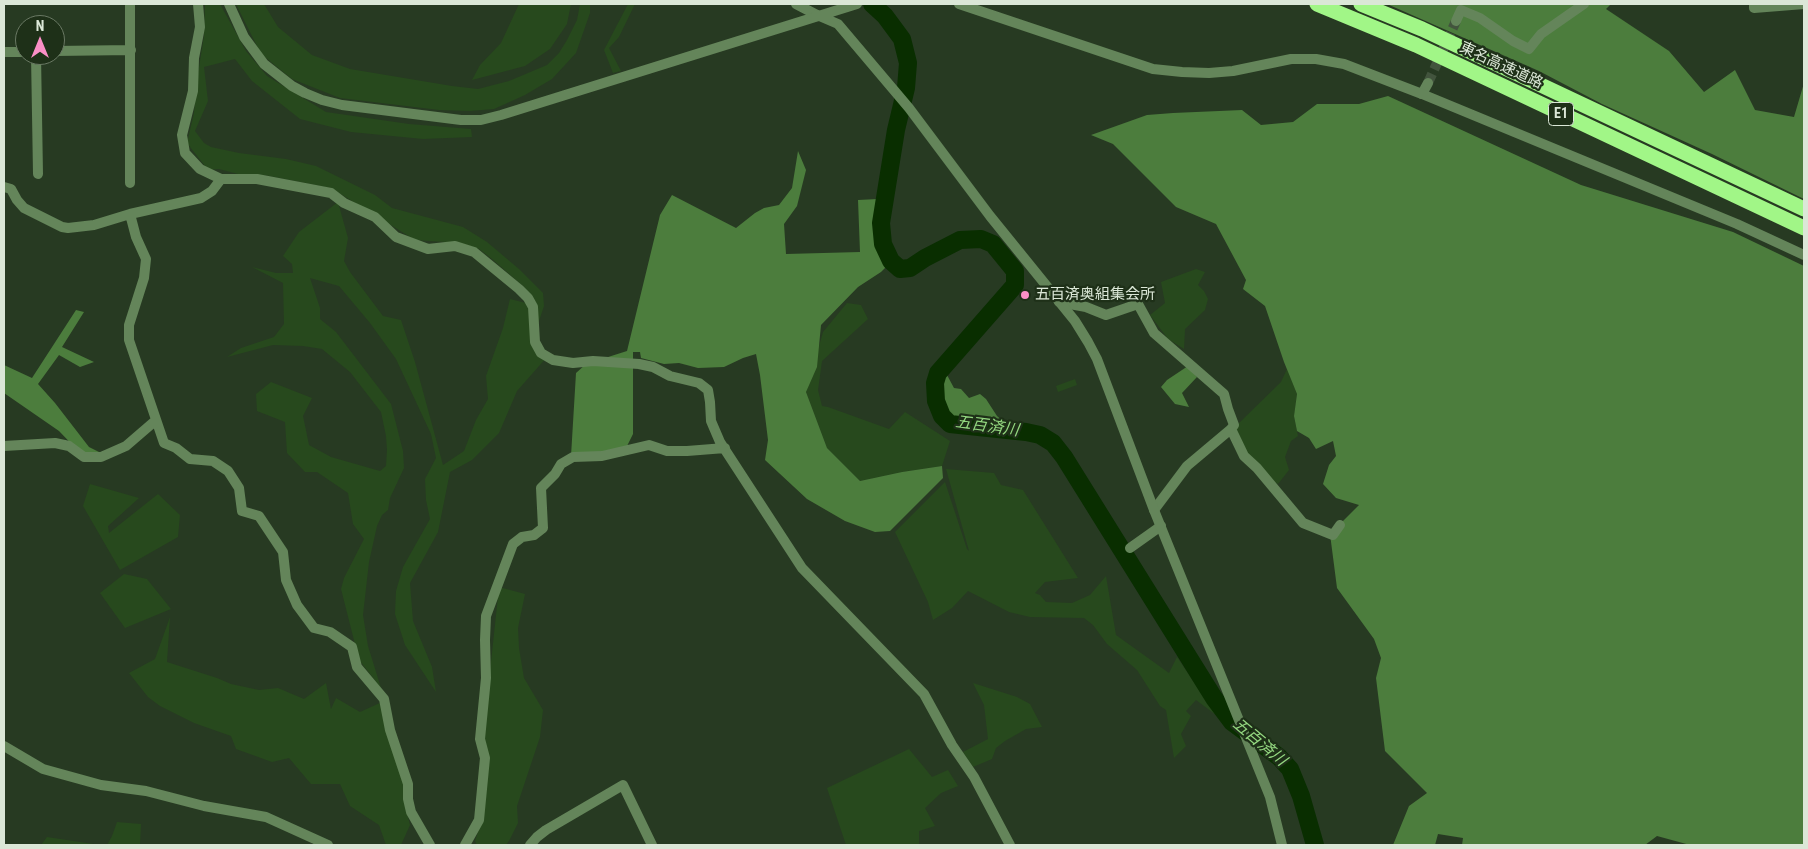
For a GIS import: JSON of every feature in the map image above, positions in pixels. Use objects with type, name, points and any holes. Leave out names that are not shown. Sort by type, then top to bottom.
[{"type":"highway","name":"東名高速道路","points":[[1317,4],[1416,45],[1804,228]]},
{"type":"highway","name":"東名高速道路","points":[[1361,4],[1422,29],[1804,210]]},
{"type":"street","points":[[130,4],[130,183]]},
{"type":"street","points":[[198,4],[200,27],[194,58],[191,103],[182,135],[185,153],[200,169],[220,178],[257,179],[331,193],[344,203],[375,217],[396,237],[428,249],[455,246],[474,252],[528,298],[533,307],[535,342],[541,353],[553,360],[573,363],[593,361],[653,366],[670,376],[699,383],[708,390],[711,421],[720,442],[802,568],[924,694],[952,745],[974,777],[1010,845]]},
{"type":"street","points":[[229,4],[244,37],[264,64],[305,94],[342,105],[461,120],[481,120],[510,112],[855,4]]},
{"type":"street","points":[[796,4],[838,24],[909,108],[990,216],[1074,321],[1097,359],[1154,510],[1241,721],[1270,797],[1282,845]]},
{"type":"street","points":[[959,4],[1154,68],[1208,73],[1233,71],[1291,59],[1316,59],[1344,64],[1422,94],[1737,224],[1804,254]]},
{"type":"street","points":[[1456,21],[1461,10],[1480,18],[1528,49],[1541,34],[1584,4]]},
{"type":"street","points":[[1754,4],[1754,8],[1804,4]]},
{"type":"street","points":[[65,51],[131,50]]},
{"type":"street","points":[[36,65],[38,174]]},
{"type":"street","points":[[1422,94],[1428,83]]},
{"type":"street","points":[[4,187],[11,189],[24,208],[68,228],[94,225],[130,214],[201,198],[212,191],[220,178]]},
{"type":"street","points":[[130,214],[136,237],[146,259],[144,278],[128,324],[129,340],[164,443],[176,448],[190,459],[213,461],[228,471],[239,488],[242,511],[259,516],[283,552],[286,580],[297,605],[314,628],[330,632],[352,648],[357,667],[384,699],[390,730],[408,784],[408,799],[411,812],[430,845]]},
{"type":"street","points":[[1059,302],[1086,307],[1106,315],[1138,304],[1154,333],[1224,394],[1234,424],[1231,429],[1187,466],[1154,510]]},
{"type":"street","points":[[4,446],[55,443],[69,446],[84,457],[101,457],[126,446],[155,421]]},
{"type":"street","points":[[1231,429],[1244,456],[1258,468],[1303,523],[1333,535],[1340,525]]},
{"type":"street","points":[[465,845],[479,820],[485,758],[480,739],[486,683],[486,616],[513,544],[522,537],[534,535],[543,528],[541,488],[555,474],[561,464],[573,457],[602,456],[649,445],[667,451],[725,448]]},
{"type":"street","points":[[1130,548],[1162,526]]},
{"type":"street","points":[[4,746],[43,769],[101,785],[146,791],[204,806],[266,817],[328,845]]},
{"type":"street","points":[[530,845],[546,830],[623,785],[652,845]]},
{"type":"green space","points":[[205,4],[220,4],[246,51],[267,76],[326,112],[409,124],[471,129],[472,137],[423,139],[351,132],[300,119],[252,81],[235,59],[204,67],[208,101],[195,131],[204,143],[211,147],[239,153],[286,159],[316,166],[375,195],[392,208],[463,227],[487,242],[519,269],[543,293],[544,306],[537,327],[537,304],[524,287],[479,249],[460,243],[415,240],[331,188],[264,175],[238,174],[219,169],[208,170],[187,143],[194,113],[204,36]]},
{"type":"green space","points":[[236,4],[264,4],[278,27],[312,55],[350,69],[478,89],[509,81],[547,65],[559,53],[567,40],[577,20],[580,4],[590,4],[590,13],[576,53],[552,79],[525,95],[494,109],[470,111],[439,110],[340,98],[292,79],[261,54]]},
{"type":"green space","points":[[519,4],[571,4],[567,24],[550,49],[525,66],[472,80],[480,65],[501,43]]},
{"type":"green space","points":[[628,4],[635,4],[619,37],[609,48],[621,71],[613,73],[604,50]]},
{"type":"green space","points":[[1387,4],[1611,4],[1606,9],[1669,51],[1704,92],[1735,70],[1755,110],[1794,117],[1804,83],[1804,199],[1712,154],[1602,104],[1539,71]]},
{"type":"green space","points":[[1388,96],[1581,185],[1733,232],[1804,266],[1804,845],[1690,845],[1657,836],[1645,845],[1462,845],[1463,838],[1438,834],[1435,845],[1393,845],[1409,806],[1427,793],[1385,751],[1376,678],[1381,658],[1374,639],[1337,588],[1330,534],[1359,505],[1336,498],[1323,484],[1329,465],[1336,456],[1333,441],[1316,449],[1309,438],[1297,431],[1294,416],[1297,394],[1265,306],[1243,289],[1246,280],[1216,224],[1176,207],[1113,144],[1091,135],[1147,115],[1173,113],[1242,110],[1261,125],[1293,122],[1317,104],[1359,104]]},
{"type":"green space","points":[[798,151],[806,170],[797,206],[784,224],[786,254],[860,252],[858,200],[878,199],[877,236],[889,264],[881,272],[858,287],[821,325],[817,367],[806,392],[827,448],[860,481],[942,466],[943,478],[890,531],[875,532],[845,521],[807,499],[765,460],[768,440],[756,354],[724,367],[698,368],[679,363],[664,364],[641,358],[640,352],[633,352],[633,434],[626,448],[571,456],[576,373],[586,364],[627,351],[660,215],[672,195],[736,228],[764,208],[779,205],[792,188]]},
{"type":"green space","points":[[338,202],[348,238],[344,261],[383,316],[401,320],[415,362],[443,465],[464,451],[476,420],[488,399],[486,376],[503,328],[510,299],[530,304],[534,341],[547,357],[517,391],[499,433],[472,460],[450,472],[438,532],[410,583],[413,621],[432,667],[436,692],[405,645],[395,614],[396,591],[403,567],[430,519],[426,500],[425,479],[436,458],[431,434],[396,359],[370,323],[339,286],[310,278],[320,308],[320,319],[336,332],[391,404],[403,451],[404,468],[390,498],[388,510],[382,515],[377,526],[369,562],[363,615],[368,646],[381,688],[359,660],[341,589],[344,578],[364,539],[353,524],[348,493],[317,472],[305,472],[287,453],[285,422],[257,411],[256,394],[271,382],[312,398],[303,416],[309,445],[331,457],[380,471],[386,466],[387,450],[381,412],[350,372],[322,349],[273,345],[227,357],[241,348],[274,337],[284,324],[283,283],[252,267],[276,273],[293,273],[292,264],[283,256],[299,232]]},
{"type":"green space","points":[[1196,269],[1205,272],[1198,285],[1208,299],[1205,310],[1185,329],[1184,349],[1168,339],[1150,315],[1165,303],[1161,282]]},
{"type":"green space","points":[[847,303],[861,305],[868,319],[822,361],[818,390],[822,406],[889,429],[905,412],[950,441],[942,466],[860,481],[827,448],[806,392],[823,332]]},
{"type":"green space","points":[[76,310],[84,312],[62,347],[94,362],[80,367],[59,355],[38,384],[89,447],[105,455],[84,457],[59,431],[4,393],[4,365],[32,378]]},
{"type":"green space","points":[[1188,366],[1197,377],[1182,393],[1189,407],[1175,404],[1161,387],[1167,380]]},
{"type":"green space","points":[[1287,369],[1297,394],[1294,416],[1298,436],[1291,441],[1285,457],[1289,470],[1278,484],[1262,473],[1244,456],[1235,429],[1281,382]]},
{"type":"green space","points":[[947,375],[954,388],[961,389],[969,398],[980,394],[1005,423],[1000,426],[987,426],[954,421],[947,416],[940,390],[940,378]]},
{"type":"green space","points":[[1075,379],[1077,385],[1058,392],[1056,386]]},
{"type":"green space","points":[[946,469],[994,473],[1001,485],[1023,490],[1078,578],[1045,582],[1035,593],[1040,595],[1046,602],[1072,603],[1090,595],[1106,576],[1116,635],[1169,673],[1177,657],[1216,715],[1196,700],[1186,711],[1191,716],[1181,734],[1186,746],[1174,758],[1166,710],[1160,706],[1137,670],[1107,644],[1093,625],[1084,618],[1030,617],[1009,612],[968,591],[952,608],[933,620],[928,602],[895,532],[945,482],[969,551]]},
{"type":"green space","points":[[90,484],[139,498],[108,526],[109,533],[158,494],[180,515],[178,537],[120,570],[83,506]]},
{"type":"green space","points":[[124,574],[147,579],[171,609],[125,628],[100,593]]},
{"type":"green space","points":[[499,587],[525,594],[518,628],[519,648],[524,678],[543,710],[540,737],[517,806],[518,823],[506,845],[477,845],[475,841],[483,817],[483,737]]},
{"type":"green space","points":[[170,617],[167,662],[231,684],[259,690],[278,688],[304,699],[326,683],[331,709],[336,698],[360,712],[382,702],[404,780],[404,801],[410,825],[401,845],[386,845],[379,825],[350,806],[340,784],[311,784],[289,758],[272,762],[236,749],[231,736],[194,723],[160,706],[148,697],[129,673],[155,659]]},
{"type":"green space","points":[[973,683],[1017,697],[1030,704],[1042,727],[1026,729],[1005,741],[996,748],[992,759],[973,767],[963,752],[988,739],[984,705]]},
{"type":"green space","points":[[1252,733],[1286,759],[1305,787],[1321,845],[1310,845],[1290,775],[1259,746]]},
{"type":"green space","points":[[909,749],[932,777],[948,770],[958,786],[941,793],[925,808],[935,826],[919,831],[919,845],[846,845],[827,788]]},
{"type":"green space","points":[[117,822],[141,824],[140,845],[107,845]]},
{"type":"green space","points":[[47,837],[100,845],[41,845]]},
{"type":"waterway","name":"五百済川","points":[[872,4],[885,16],[902,39],[908,63],[906,88],[896,130],[881,223],[883,244],[891,261],[900,269],[910,268],[960,240],[981,239],[993,244],[1015,271],[1015,285],[938,373],[935,383],[936,401],[942,416],[950,424],[1026,432],[1040,435],[1053,443],[1064,457],[1214,698],[1232,722],[1279,757],[1290,769],[1301,796],[1315,845]]},
{"type":"tunnel","points":[[1428,83],[1456,21]]},
{"type":"place","name":"五百済奥組集会所","points":[[1025,295]]}]
